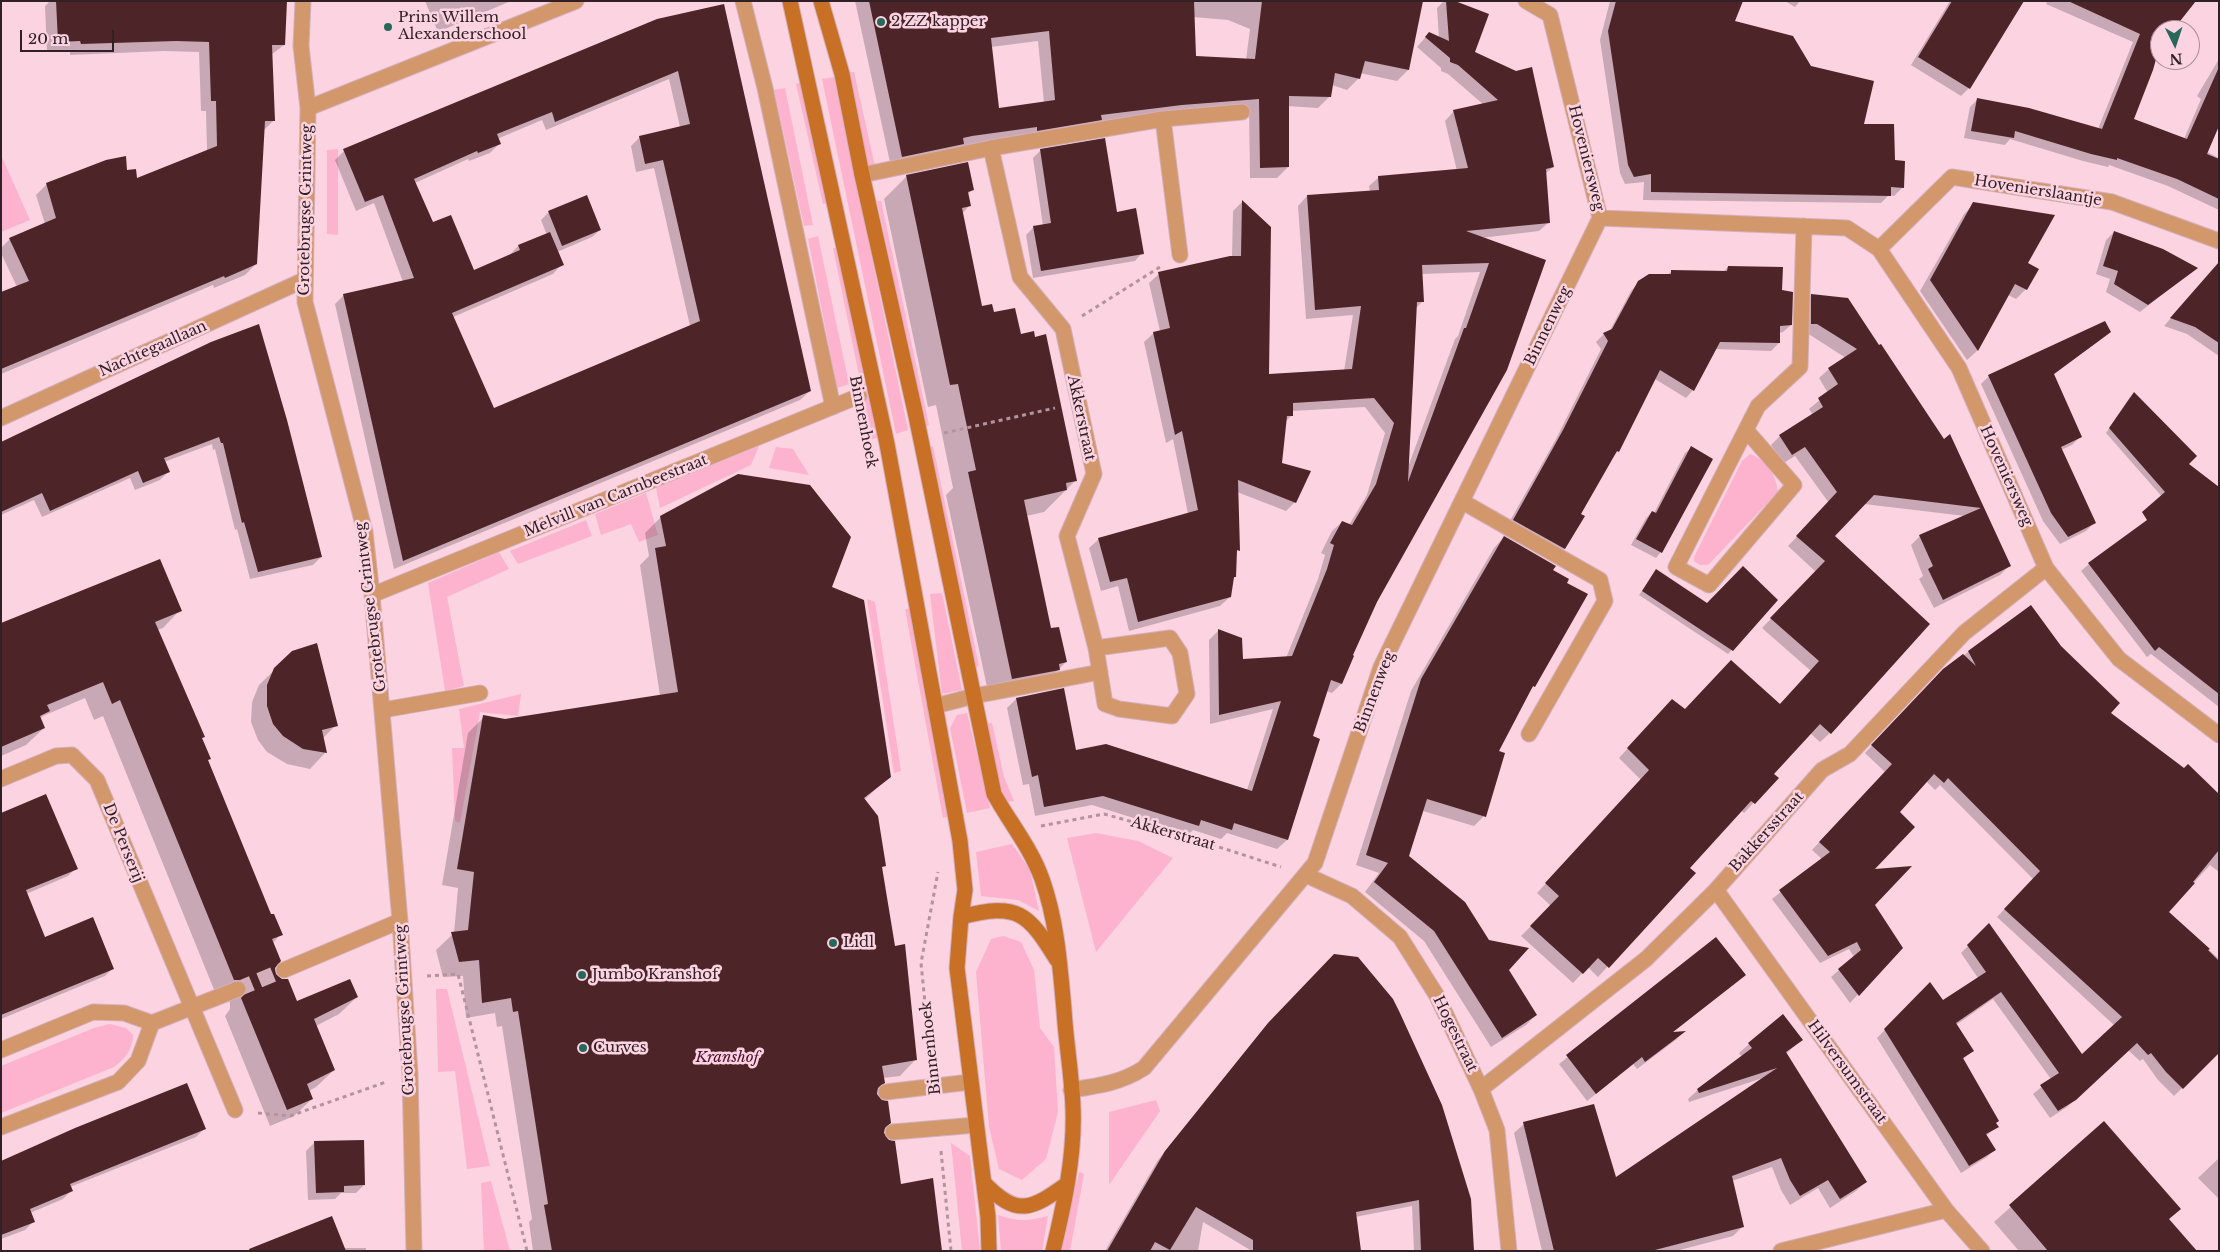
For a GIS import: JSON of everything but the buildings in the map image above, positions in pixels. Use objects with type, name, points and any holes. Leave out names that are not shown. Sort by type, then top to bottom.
[{"type":"main road","name":"Binnenhoek","points":[[790,1],[887,444],[963,862],[965,890],[957,968],[984,1183],[989,1251]]},
{"type":"main road","points":[[821,1],[842,74],[862,174],[916,416],[994,794],[1027,846],[1043,880],[1052,911],[1060,965],[1073,1108],[1072,1141],[1067,1184],[1053,1251]]},
{"type":"main road","points":[[961,917],[990,912],[1007,911],[1016,913],[1037,928],[1060,965]]},
{"type":"main road","points":[[984,1183],[1004,1202],[1025,1206],[1050,1196],[1067,1184]]},
{"type":"street","points":[[303,1],[301,46],[308,108]]},
{"type":"street","name":"Grotebrugse Grintweg","points":[[414,1251],[410,1073],[400,921],[383,710],[365,532],[307,316],[304,280],[308,108],[576,1]]},
{"type":"street","name":"Binnenhoek","points":[[743,1],[765,88],[833,406]]},
{"type":"street","name":"Hoveniersweg","points":[[1526,1],[1553,8],[1600,218],[1847,228],[1879,249],[1959,368],[2046,568],[2119,659],[2219,736]]},
{"type":"street","points":[[862,174],[992,148],[1164,119],[1242,112]]},
{"type":"street","points":[[1164,119],[1180,255]]},
{"type":"street","name":"Akkerstraat","points":[[992,148],[1020,277],[1063,328],[1094,474],[1067,536],[1096,648],[1105,704],[1119,709],[1172,716],[1186,694],[1180,652],[1170,638],[1096,648]]},
{"type":"street","name":"Hovenierslaantje","points":[[1879,249],[1952,177],[2112,202],[2219,241]]},
{"type":"street","name":"Binnenweg","points":[[1071,1090],[1113,1084],[1130,1077],[1144,1068],[1315,863],[1382,667],[1600,218]]},
{"type":"street","points":[[1746,430],[1794,485],[1708,585],[1676,567],[1758,406],[1800,367],[1804,226]]},
{"type":"street","name":"Nachtegaallaan","points":[[1,418],[304,280]]},
{"type":"street","name":"Melvill van Carnbeestraat","points":[[372,595],[859,396]]},
{"type":"street","points":[[1463,502],[1600,580],[1605,601],[1529,734]]},
{"type":"street","name":"Bakkersstraat","points":[[1481,1089],[1646,958],[1716,890],[1822,770],[1850,754],[1964,634],[2046,568]]},
{"type":"street","points":[[935,706],[974,696],[1100,672]]},
{"type":"street","points":[[383,710],[480,693]]},
{"type":"street","name":"De Perserij","points":[[1,779],[56,756],[72,755],[97,780],[235,1110]]},
{"type":"street","name":"Hogestraat","points":[[1306,875],[1352,896],[1400,937],[1437,996],[1481,1089],[1497,1130],[1509,1251]]},
{"type":"street","name":"Hilversumstraat","points":[[1716,890],[1946,1210],[1982,1251]]},
{"type":"street","points":[[284,970],[400,921]]},
{"type":"street","points":[[1,1050],[94,1012],[124,1013],[152,1023],[238,989]]},
{"type":"street","points":[[1,1127],[118,1082],[138,1061],[152,1023]]},
{"type":"street","points":[[886,1092],[970,1082]]},
{"type":"street","points":[[893,1132],[976,1125]]},
{"type":"street","points":[[1781,1251],[1946,1210]]},
{"type":"path","points":[[1063,328],[1180,255]]},
{"type":"path","points":[[943,433],[1078,403]]},
{"type":"path","name":"Akkerstraat","points":[[1016,830],[1104,814],[1191,838],[1306,875]]},
{"type":"path","name":"Binnenhoek","points":[[935,1087],[929,1049],[928,1014],[921,962],[939,868]]},
{"type":"path","points":[[403,978],[458,974],[527,1251]]},
{"type":"path","points":[[235,1110],[290,1116],[410,1073]]},
{"type":"path","points":[[939,1128],[951,1251]]},
{"type":"shaded area","points":[[849,72],[854,72],[875,166],[869,168]]},
{"type":"shaded area","points":[[834,77],[908,430],[896,434],[822,79]]},
{"type":"shaded area","points":[[803,82],[829,203],[823,204],[796,84]]},
{"type":"shaded area","points":[[785,88],[813,225],[804,226],[774,90]]},
{"type":"shaded area","points":[[338,149],[338,235],[327,234],[327,150]]},
{"type":"shaded area","points":[[1,155],[30,220],[1,232]]},
{"type":"shaded area","points":[[877,201],[881,201],[929,425],[925,427]]},
{"type":"shaded area","points":[[818,236],[849,384],[837,388],[808,239]]},
{"type":"shaded area","points":[[833,248],[839,248],[881,437],[872,439]]},
{"type":"shaded area","points":[[759,446],[751,465],[660,508],[656,488]]},
{"type":"shaded area","points":[[933,446],[979,666],[974,668],[928,448]]},
{"type":"shaded area","points":[[776,447],[793,449],[809,475],[769,468]]},
{"type":"shaded area","points":[[1750,454],[1761,460],[1770,469],[1778,492],[1708,565],[1700,565],[1694,561],[1694,557],[1742,461]]},
{"type":"shaded area","points":[[646,493],[658,535],[639,542],[631,524],[601,535],[595,514]]},
{"type":"shaded area","points":[[586,520],[592,536],[518,564],[510,551]]},
{"type":"shaded area","points":[[499,552],[509,569],[447,597],[464,686],[445,691],[428,583]]},
{"type":"shaded area","points":[[942,593],[962,690],[942,694],[930,594]]},
{"type":"shaded area","points":[[867,599],[875,602],[901,771],[894,773]]},
{"type":"shaded area","points":[[905,609],[911,609],[950,816],[943,818]]},
{"type":"shaded area","points":[[521,694],[518,716],[480,712],[460,823],[455,821],[452,748],[464,748],[459,709]]},
{"type":"shaded area","points":[[967,713],[990,808],[967,813],[950,728],[957,715]]},
{"type":"shaded area","points":[[986,723],[992,723],[1004,777],[1014,801],[1006,802],[998,787]]},
{"type":"shaded area","points":[[1096,833],[1138,841],[1173,858],[1096,952],[1067,838]]},
{"type":"shaded area","points":[[1012,844],[1030,870],[1039,911],[1018,900],[981,896],[976,852]]},
{"type":"shaded area","points":[[1003,936],[1021,942],[1034,970],[1040,1028],[1054,1047],[1058,1112],[1046,1159],[1022,1180],[999,1169],[989,1127],[976,972],[991,939]]},
{"type":"shaded area","points":[[436,989],[447,989],[490,1166],[467,1169],[455,1071],[438,1072]]},
{"type":"shaded area","points":[[110,1024],[126,1028],[133,1035],[130,1049],[118,1064],[1,1113],[1,1066],[94,1028]]},
{"type":"shaded area","points":[[1156,1100],[1160,1111],[1109,1185],[1109,1112]]},
{"type":"shaded area","points":[[951,1143],[970,1156],[980,1251],[962,1251]]},
{"type":"shaded area","points":[[1079,1172],[1084,1174],[1070,1251],[1061,1251]]},
{"type":"shaded area","points":[[491,1181],[510,1251],[484,1251],[481,1183]]},
{"type":"shaded area","points":[[998,1215],[1023,1220],[1048,1216],[1042,1251],[1001,1251]]},
{"type":"tunnel","points":[[238,989],[284,970]]},
{"type":"place","name":"2 ZZ kapper","points":[[881,22]]},
{"type":"place","name":"Prins Willem Alexanderschool","points":[[388,27]]},
{"type":"place","name":"Lidl","points":[[833,943]]},
{"type":"place","name":"Jumbo Kranshof","points":[[582,975]]},
{"type":"place","name":"Curves","points":[[583,1048]]},
{"type":"park label","name":"Kranshof","points":[[727,1058]]}]
